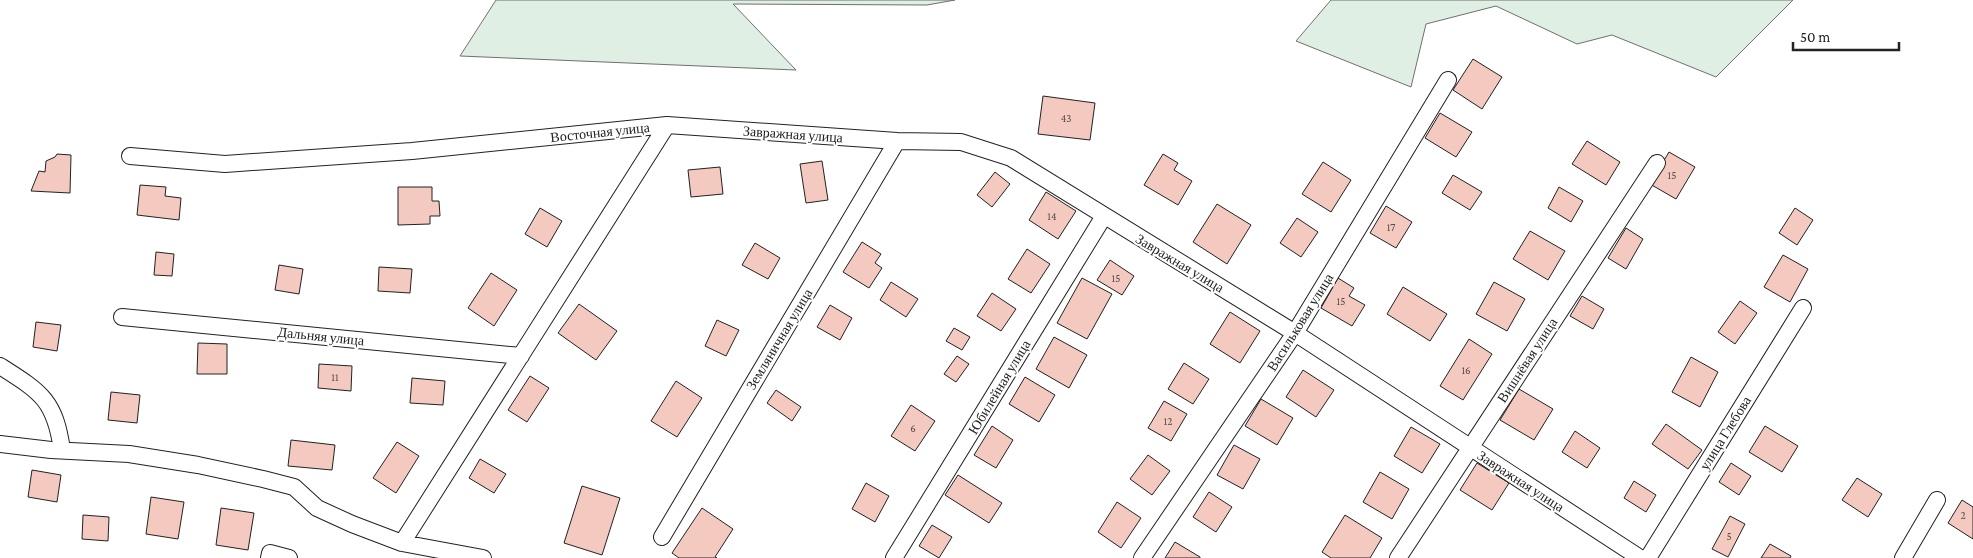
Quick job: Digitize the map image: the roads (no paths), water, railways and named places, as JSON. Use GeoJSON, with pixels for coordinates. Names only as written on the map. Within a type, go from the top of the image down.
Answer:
{"type":"FeatureCollection","features":[{"type":"Feature","properties":{"kind":"street","name":"Васильковая улица"},"geometry":{"type":"LineString","coordinates":[[1142,558],[1295,333],[1448,80]]}},
{"type":"Feature","properties":{"kind":"street","name":"Завражная улица"},"geometry":{"type":"LineString","coordinates":[[667,125],[896,141],[961,142],[1011,158],[1295,333],[1640,558]]}},
{"type":"Feature","properties":{"kind":"street","name":"Восточная улица"},"geometry":{"type":"LineString","coordinates":[[130,156],[225,164],[412,151],[667,125]]}},
{"type":"Feature","properties":{"kind":"street","name":"Восточная улица"},"geometry":{"type":"LineString","coordinates":[[402,543],[667,125]]}},
{"type":"Feature","properties":{"kind":"street","name":"Земляничная улица"},"geometry":{"type":"LineString","coordinates":[[662,538],[896,141]]}},
{"type":"Feature","properties":{"kind":"street","name":"Вишнёвая улица"},"geometry":{"type":"LineString","coordinates":[[1398,558],[1657,163]]}},
{"type":"Feature","properties":{"kind":"street","name":"Юбилейная улица"},"geometry":{"type":"LineString","coordinates":[[894,558],[1104,216]]}},
{"type":"Feature","properties":{"kind":"street","name":"улица Глебова"},"geometry":{"type":"LineString","coordinates":[[1648,558],[1803,308]]}},
{"type":"Feature","properties":{"kind":"street","name":"Дальняя улица"},"geometry":{"type":"LineString","coordinates":[[122,317],[521,356]]}},
{"type":"Feature","properties":{"kind":"street"},"geometry":{"type":"LineString","coordinates":[[0,366],[28,383],[45,398],[59,426],[62,450]]}},
{"type":"Feature","properties":{"kind":"street"},"geometry":{"type":"LineString","coordinates":[[0,444],[129,454],[189,464],[294,487],[317,508],[402,543],[483,558]]}},
{"type":"Feature","properties":{"kind":"street"},"geometry":{"type":"LineString","coordinates":[[1903,558],[1937,500]]}},
{"type":"Feature","properties":{"kind":"street"},"geometry":{"type":"LineString","coordinates":[[269,558],[270,553],[289,558]]}}]}
